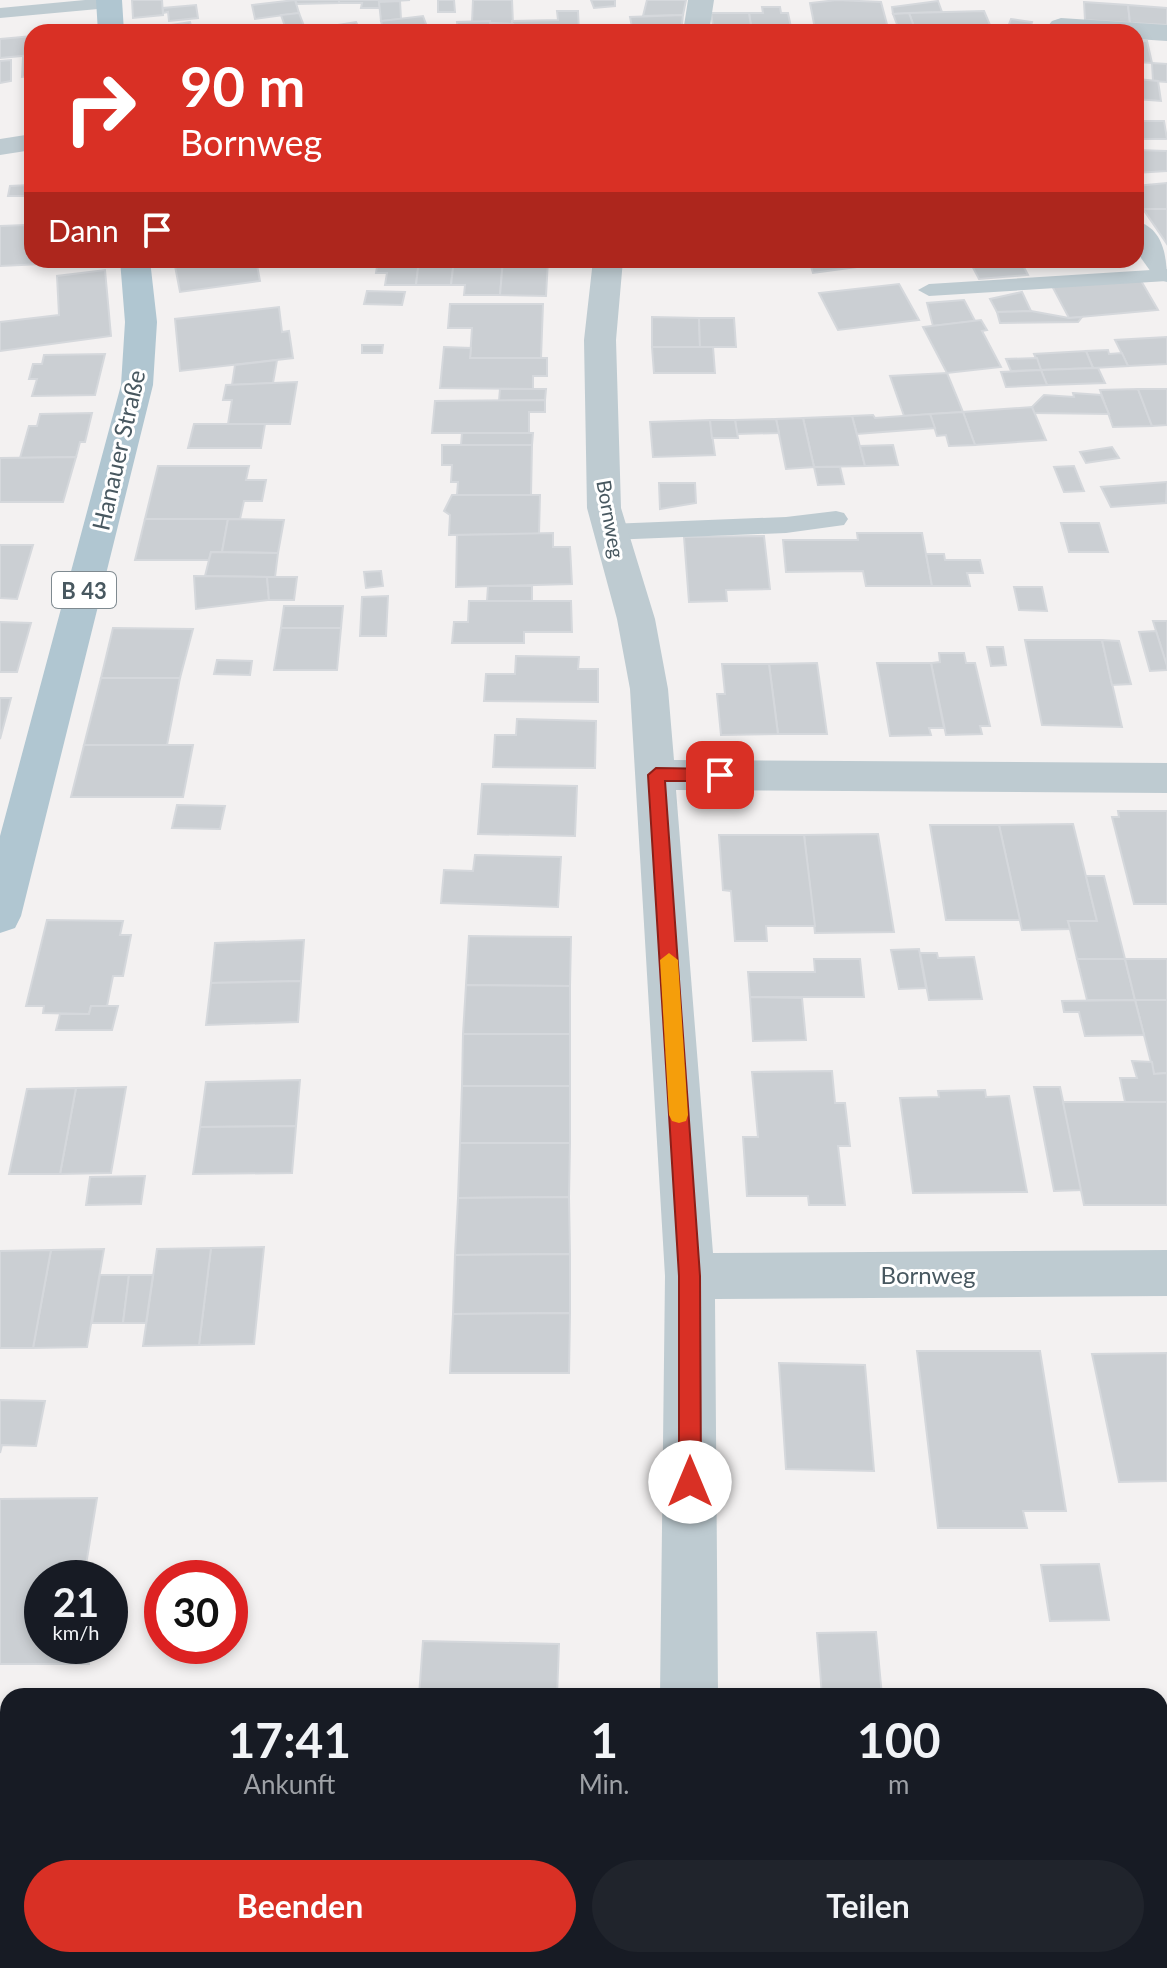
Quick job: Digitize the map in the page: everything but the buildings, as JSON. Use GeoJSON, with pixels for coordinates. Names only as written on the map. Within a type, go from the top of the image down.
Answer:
{"type":"FeatureCollection","features":[{"type":"Feature","properties":{"kind":"main road"},"geometry":{"type":"LineString","coordinates":[[109,1],[110,24]]}},
{"type":"Feature","properties":{"kind":"main road","name":"Hanauer Straße"},"geometry":{"type":"LineString","coordinates":[[3,896],[137,385],[141,322],[136,268]]}},
{"type":"Feature","properties":{"kind":"street"},"geometry":{"type":"LineString","coordinates":[[697,24],[701,0]]}},
{"type":"Feature","properties":{"kind":"street"},"geometry":{"type":"LineString","coordinates":[[1060,20],[1093,24]]}},
{"type":"Feature","properties":{"kind":"street"},"geometry":{"type":"LineString","coordinates":[[1144,30],[1167,33]]}},
{"type":"Feature","properties":{"kind":"street"},"geometry":{"type":"LineString","coordinates":[[1144,241],[1167,274]]}},
{"type":"Feature","properties":{"kind":"street","name":"Bornweg"},"geometry":{"type":"LineString","coordinates":[[607,268],[600,340],[602,476],[609,532],[642,646],[656,775],[690,1276],[689,1688]]}},
{"type":"Feature","properties":{"kind":"street"},"geometry":{"type":"LineString","coordinates":[[656,775],[1167,778]]}},
{"type":"Feature","properties":{"kind":"street","name":"Bornweg"},"geometry":{"type":"LineString","coordinates":[[690,1276],[1167,1273]]}},
{"type":"Feature","properties":{"kind":"lane"},"geometry":{"type":"LineString","coordinates":[[0,13],[109,1]]}},
{"type":"Feature","properties":{"kind":"lane"},"geometry":{"type":"LineString","coordinates":[[929,290],[1167,274]]}},
{"type":"Feature","properties":{"kind":"lane"},"geometry":{"type":"LineString","coordinates":[[609,532],[786,525],[836,519]]}},
{"type":"Feature","properties":{"kind":"slow traffic"},"geometry":{"type":"LineString","coordinates":[[669,960],[679,1115]]}},
{"type":"Feature","properties":{"kind":"route"},"geometry":{"type":"LineString","coordinates":[[690,1482],[690,1276],[656,775],[720,775]]}}]}
